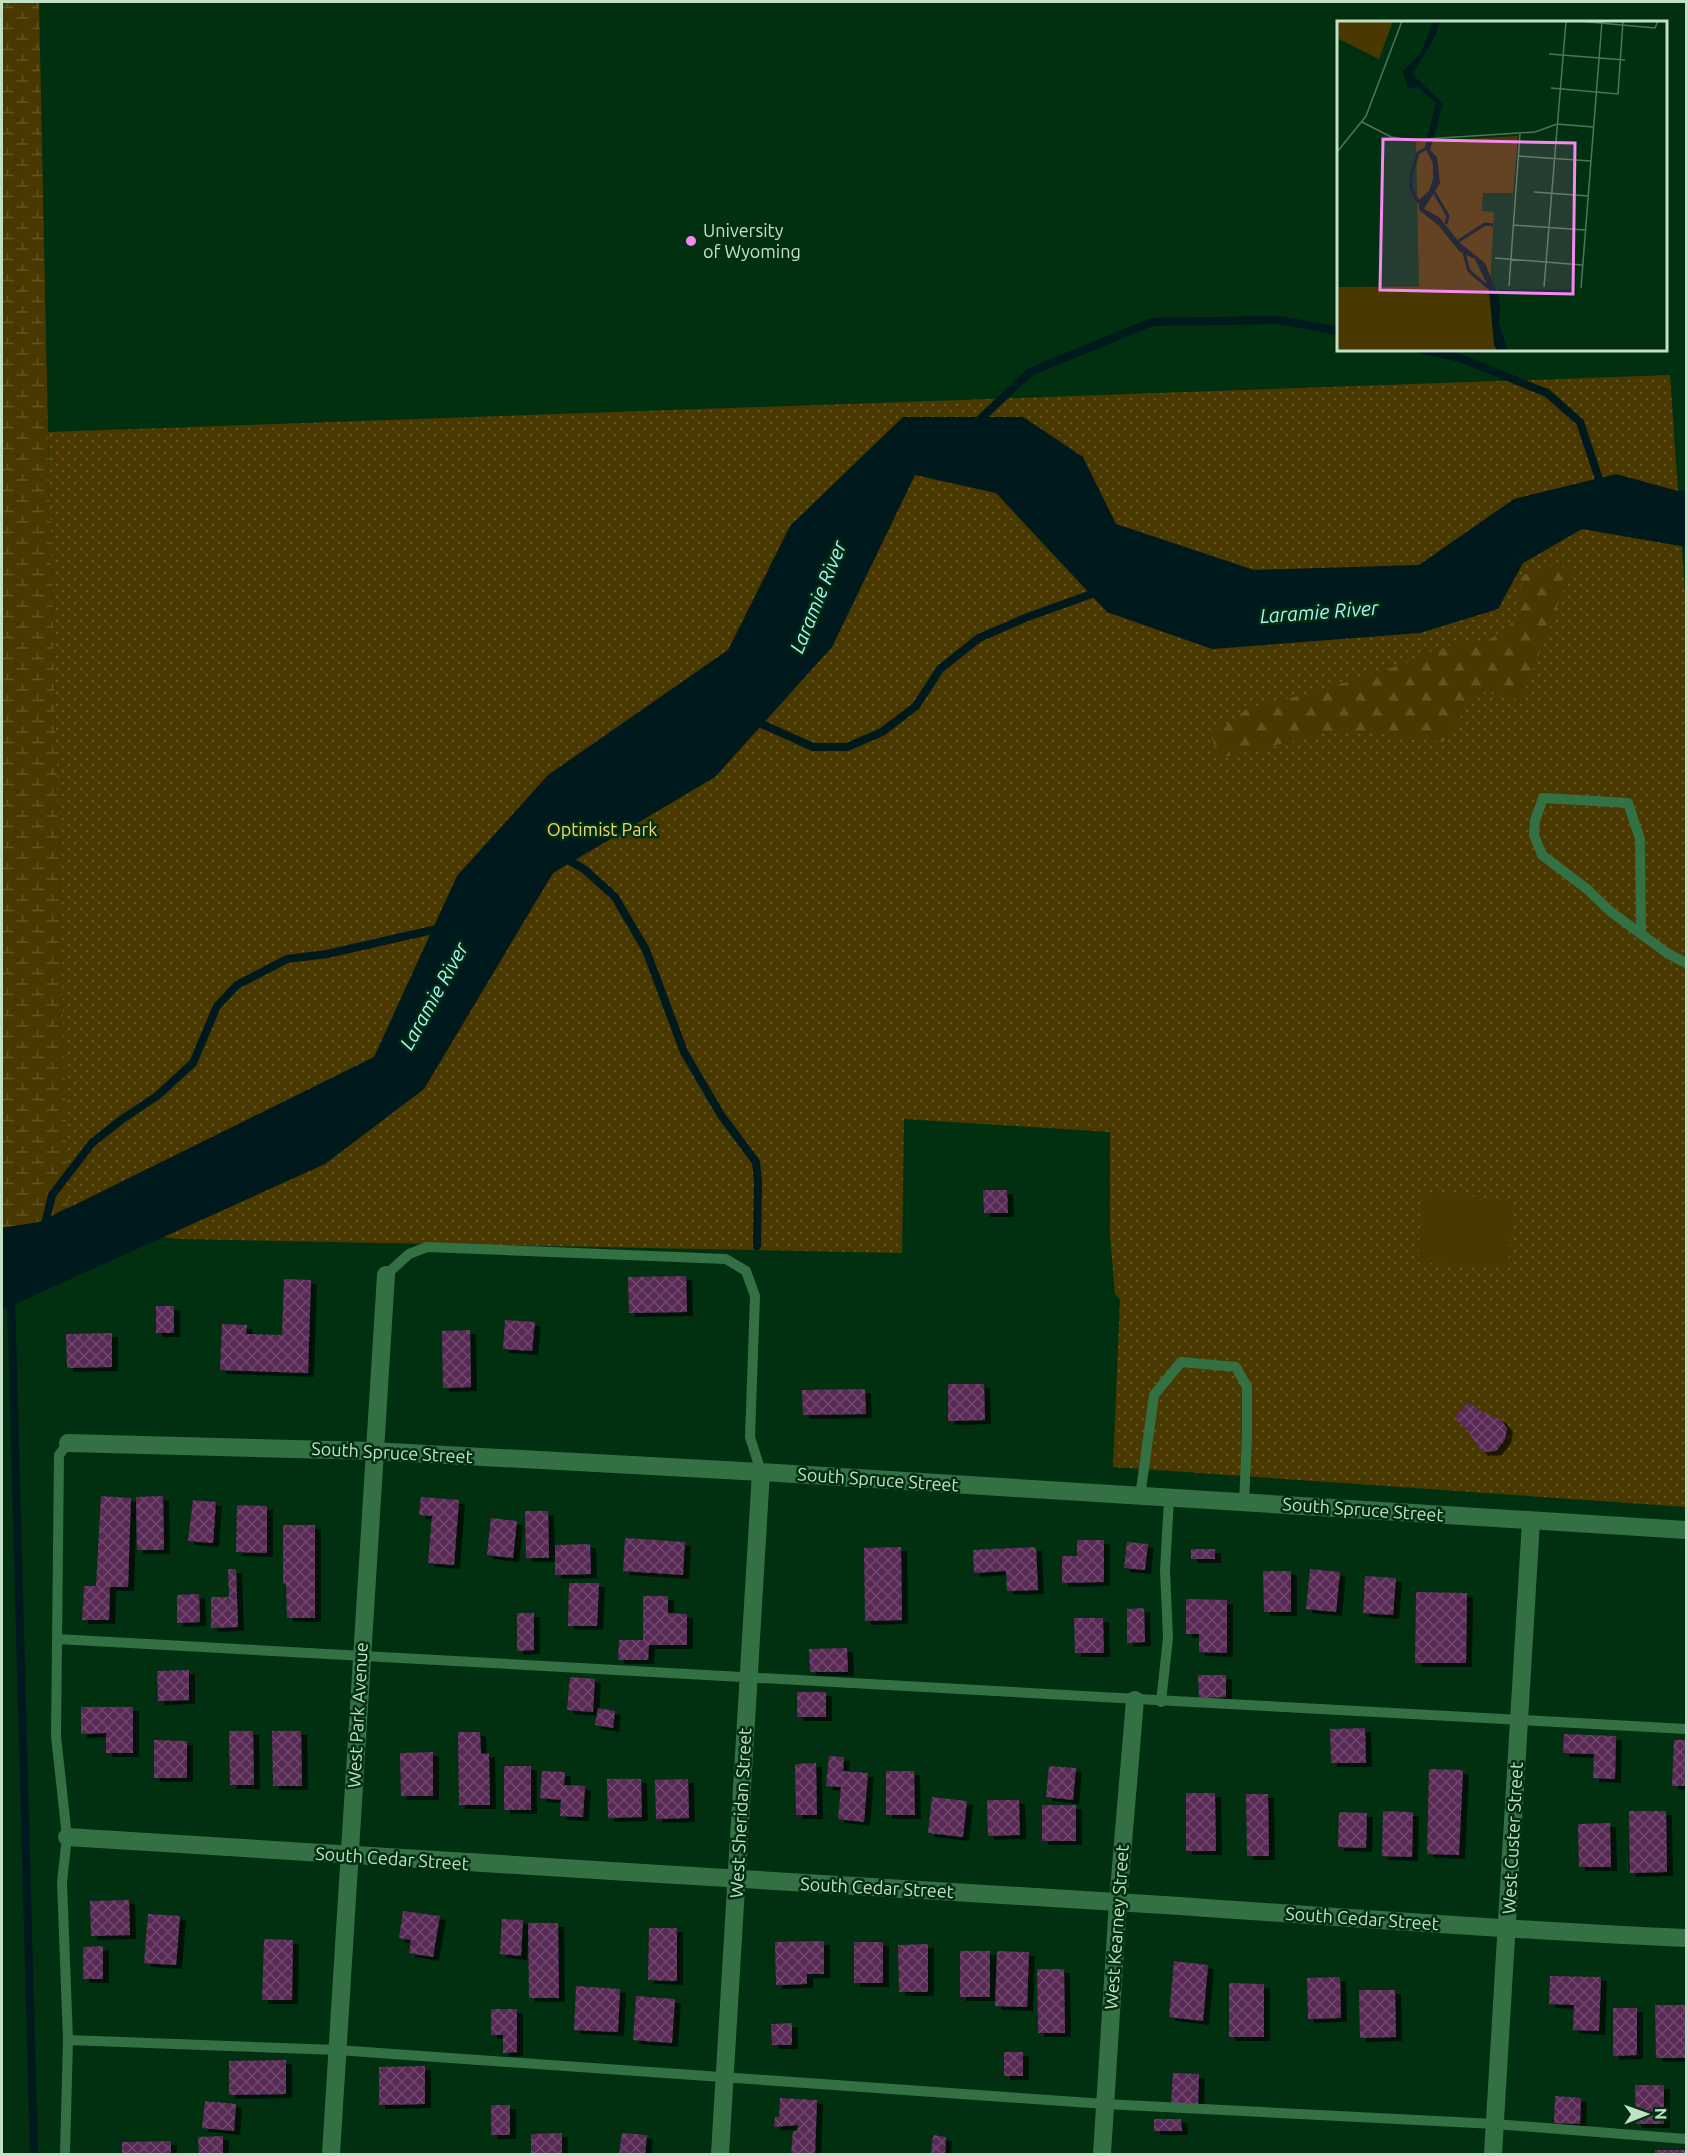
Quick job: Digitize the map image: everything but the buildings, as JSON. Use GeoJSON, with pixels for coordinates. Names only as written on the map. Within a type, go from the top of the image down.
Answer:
{"type":"FeatureCollection","features":[{"type":"Feature","properties":{"kind":"street","name":"West Park Avenue"},"geometry":{"type":"LineString","coordinates":[[331,2154],[373,1451],[386,1275]]}},
{"type":"Feature","properties":{"kind":"street","name":"South Spruce Street"},"geometry":{"type":"LineString","coordinates":[[68,1443],[373,1451],[761,1472],[1686,1530]]}},
{"type":"Feature","properties":{"kind":"street","name":"West Sheridan Street"},"geometry":{"type":"LineString","coordinates":[[720,2154],[761,1472]]}},
{"type":"Feature","properties":{"kind":"street","name":"West Custer Street"},"geometry":{"type":"LineString","coordinates":[[1493,2154],[1531,1521]]}},
{"type":"Feature","properties":{"kind":"street","name":"West Kearney Street"},"geometry":{"type":"LineString","coordinates":[[1102,2154],[1118,1902],[1135,1700]]}},
{"type":"Feature","properties":{"kind":"street","name":"South Cedar Street"},"geometry":{"type":"LineString","coordinates":[[67,1837],[1118,1902],[1508,1930],[1686,1938]]}},
{"type":"Feature","properties":{"kind":"lane"},"geometry":{"type":"LineString","coordinates":[[1641,932],[1640,839],[1628,803],[1543,798],[1535,821],[1534,835],[1542,855],[1587,888],[1611,912],[1667,953],[1686,963]]}},
{"type":"Feature","properties":{"kind":"lane"},"geometry":{"type":"LineString","coordinates":[[386,1275],[409,1254],[427,1247],[726,1259],[746,1271],[754,1296],[750,1437],[761,1472]]}},
{"type":"Feature","properties":{"kind":"lane"},"geometry":{"type":"LineString","coordinates":[[1140,1497],[1154,1395],[1181,1362],[1208,1363],[1236,1367],[1247,1387],[1244,1503]]}},
{"type":"Feature","properties":{"kind":"lane"},"geometry":{"type":"LineString","coordinates":[[65,2154],[68,2040],[62,1882],[67,1837],[56,1737],[59,1455],[68,1443]]}},
{"type":"Feature","properties":{"kind":"lane"},"geometry":{"type":"LineString","coordinates":[[1161,1702],[1168,1638],[1165,1570],[1169,1499]]}},
{"type":"Feature","properties":{"kind":"lane"},"geometry":{"type":"LineString","coordinates":[[57,1639],[749,1675],[1161,1702],[1686,1729]]}},
{"type":"Feature","properties":{"kind":"lane"},"geometry":{"type":"LineString","coordinates":[[68,2040],[337,2050],[1105,2104],[1495,2124],[1686,2139]]}},
{"type":"Feature","properties":{"kind":"green space"},"geometry":{"type":"Polygon","coordinates":[[[2,2],[39,2],[68,1207],[40,1222],[2,1228],[2,2]]]}},
{"type":"Feature","properties":{"kind":"green space","name":"Optimist Park"},"geometry":{"type":"Polygon","coordinates":[[[1670,375],[1686,607],[1686,1507],[1113,1467],[1120,1299],[1115,1294],[1110,1237],[1110,1132],[904,1119],[902,1253],[179,1239],[68,1225],[48,432],[1670,375]]]}},
{"type":"Feature","properties":{"kind":"green space"},"geometry":{"type":"Polygon","coordinates":[[[1547,566],[1572,568],[1521,700],[1478,691],[1443,742],[1344,729],[1220,758],[1211,736],[1248,708],[1308,694],[1407,663],[1443,646],[1488,641],[1519,618],[1521,576],[1547,566]]]}},
{"type":"Feature","properties":{"kind":"green space"},"geometry":{"type":"Polygon","coordinates":[[[1423,1193],[1512,1200],[1508,1268],[1418,1262],[1423,1193]]]}},
{"type":"Feature","properties":{"kind":"water","name":"Laramie River"},"geometry":{"type":"Polygon","coordinates":[[[903,417],[1023,417],[1083,457],[1116,524],[1254,570],[1419,565],[1514,499],[1616,474],[1678,491],[1686,491],[1686,547],[1582,529],[1523,563],[1498,609],[1420,633],[1212,649],[1107,612],[996,493],[915,475],[832,647],[715,777],[553,873],[424,1089],[325,1164],[2,1310],[2,1228],[40,1222],[374,1057],[457,876],[548,775],[728,650],[790,526],[903,417]]]}},
{"type":"Feature","properties":{"kind":"waterway"},"geometry":{"type":"LineString","coordinates":[[975,424],[1030,372],[1152,322],[1280,320],[1337,331]]}},
{"type":"Feature","properties":{"kind":"waterway"},"geometry":{"type":"LineString","coordinates":[[1428,351],[1460,358],[1547,393],[1580,422],[1602,488]]}},
{"type":"Feature","properties":{"kind":"waterway"},"geometry":{"type":"LineString","coordinates":[[755,721],[813,747],[847,747],[882,732],[916,706],[940,669],[979,638],[1025,618],[1100,591]]}},
{"type":"Feature","properties":{"kind":"waterway"},"geometry":{"type":"LineString","coordinates":[[563,857],[584,869],[615,897],[646,950],[684,1052],[721,1115],[756,1162],[757,1246]]}},
{"type":"Feature","properties":{"kind":"waterway"},"geometry":{"type":"LineString","coordinates":[[44,1229],[52,1195],[92,1143],[157,1096],[193,1063],[217,1006],[237,985],[287,959],[327,954],[441,928]]}},
{"type":"Feature","properties":{"kind":"waterway"},"geometry":{"type":"LineString","coordinates":[[11,1295],[34,2154]]}},
{"type":"Feature","properties":{"kind":"place","name":"University of Wyoming"},"geometry":{"type":"Point","coordinates":[691,241]}}]}
